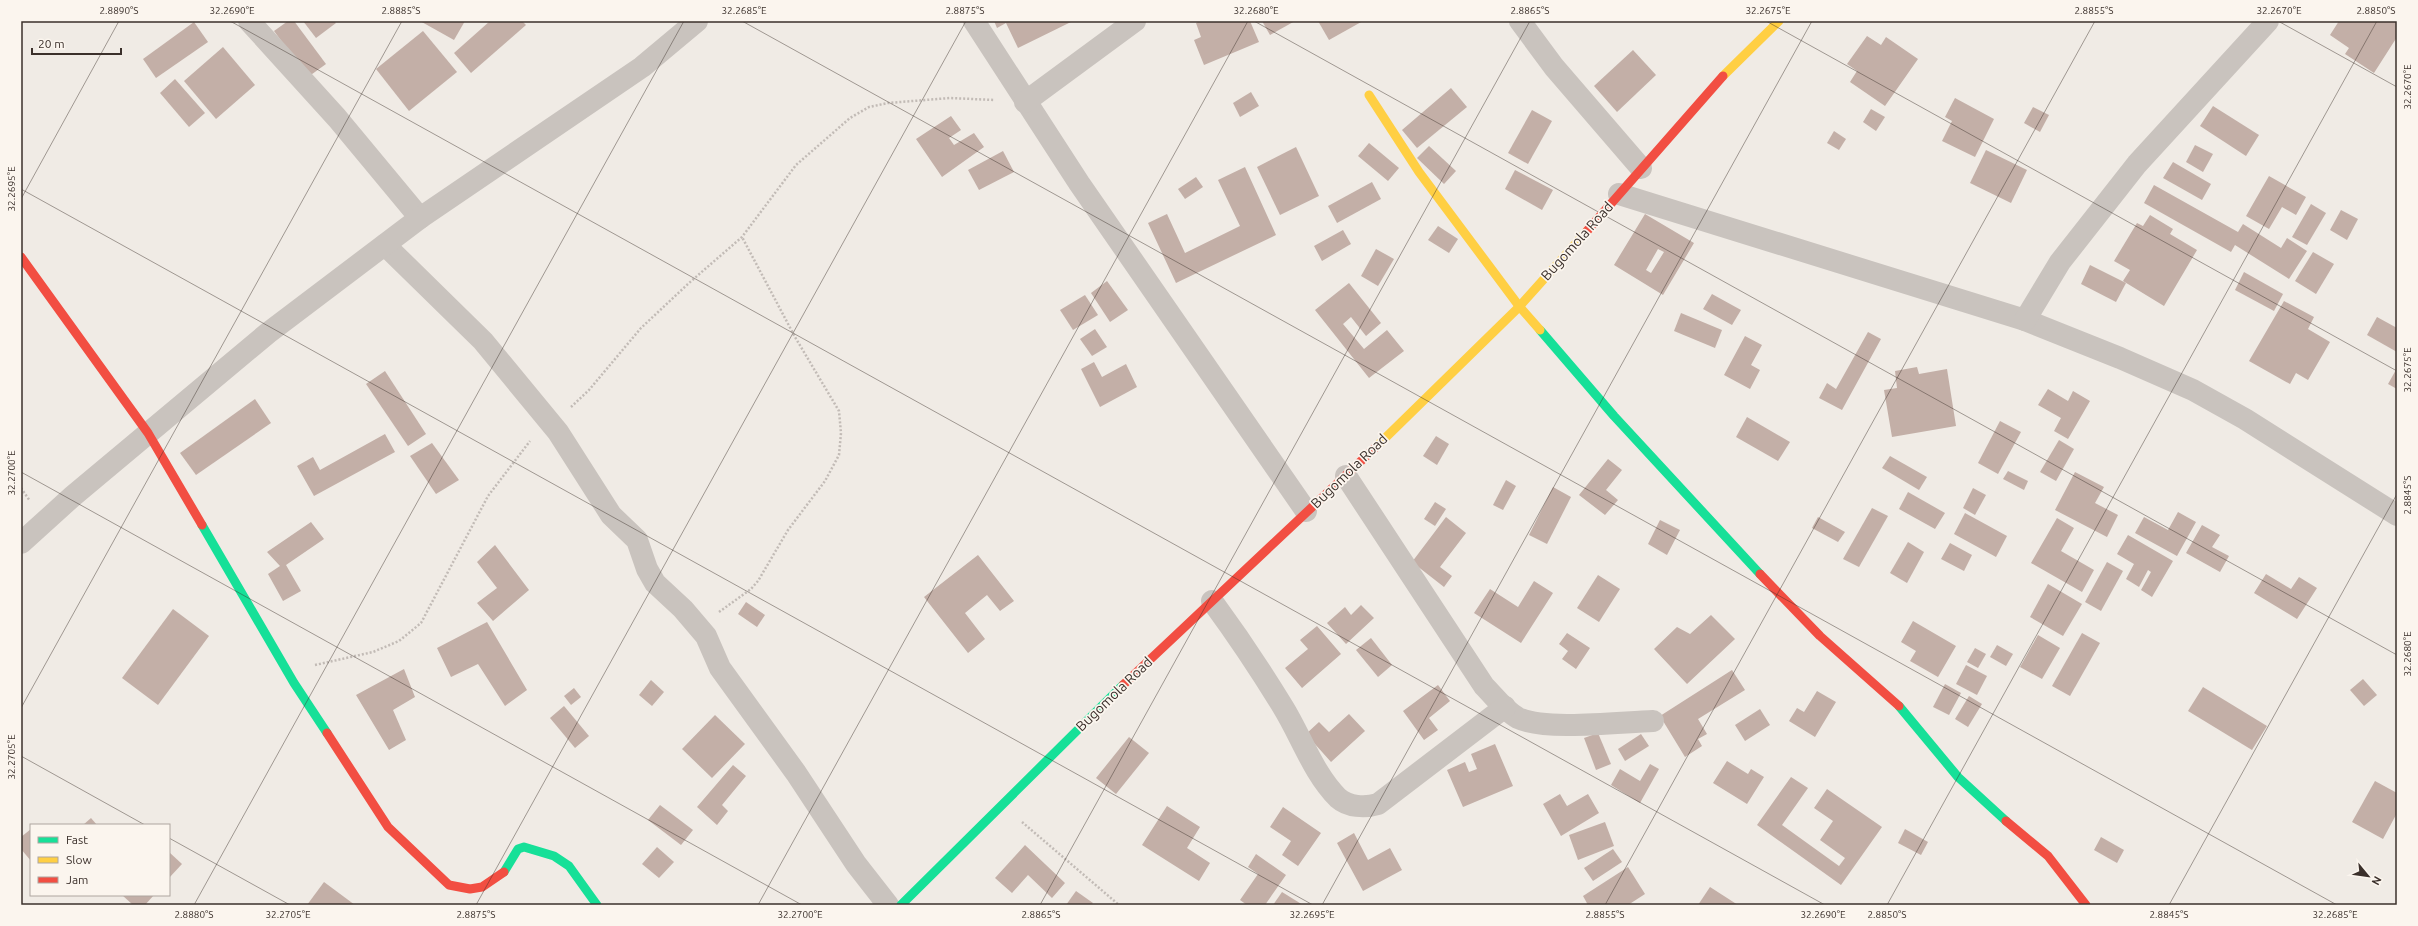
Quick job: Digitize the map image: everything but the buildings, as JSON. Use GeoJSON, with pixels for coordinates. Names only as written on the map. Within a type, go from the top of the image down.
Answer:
{"type":"FeatureCollection","features":[{"type":"Feature","properties":{"kind":"street"},"geometry":{"type":"LineString","coordinates":[[249,21],[337,118],[420,218]]}},
{"type":"Feature","properties":{"kind":"street"},"geometry":{"type":"LineString","coordinates":[[271,21],[272,46]]}},
{"type":"Feature","properties":{"kind":"street"},"geometry":{"type":"LineString","coordinates":[[21,543],[73,496],[268,333],[420,218],[642,67],[696,21]]}},
{"type":"Feature","properties":{"kind":"street"},"geometry":{"type":"LineString","coordinates":[[974,21],[1025,102],[1306,511]]}},
{"type":"Feature","properties":{"kind":"street"},"geometry":{"type":"LineString","coordinates":[[1025,102],[1135,21]]}},
{"type":"Feature","properties":{"kind":"street"},"geometry":{"type":"LineString","coordinates":[[1520,21],[1554,67],[1641,168]]}},
{"type":"Feature","properties":{"kind":"street","name":"Bugomola Road"},"geometry":{"type":"LineString","coordinates":[[901,905],[1092,715],[1306,511],[1346,476],[1519,306],[1619,194],[1670,132],[1779,21]]}},
{"type":"Feature","properties":{"kind":"street"},"geometry":{"type":"LineString","coordinates":[[2025,320],[2060,262],[2137,164],[2268,21]]}},
{"type":"Feature","properties":{"kind":"street"},"geometry":{"type":"LineString","coordinates":[[1370,95],[1419,172],[1485,258],[1519,306],[1614,416],[1726,539],[1820,636],[1897,704],[1968,786],[2048,856],[2086,905]]}},
{"type":"Feature","properties":{"kind":"street"},"geometry":{"type":"LineString","coordinates":[[1619,194],[2025,320],[2120,358],[2193,390],[2245,419],[2397,515]]}},
{"type":"Feature","properties":{"kind":"street"},"geometry":{"type":"LineString","coordinates":[[385,245],[483,342],[550,422],[611,515],[637,540],[647,569],[655,583],[683,609],[704,634],[720,668],[796,773],[856,864],[888,905]]}},
{"type":"Feature","properties":{"kind":"street"},"geometry":{"type":"LineString","coordinates":[[21,257],[148,433],[287,671],[388,827],[449,886],[470,889],[482,887],[505,871],[518,849],[524,847],[554,856],[569,866],[597,905]]}},
{"type":"Feature","properties":{"kind":"street"},"geometry":{"type":"LineString","coordinates":[[1346,476],[1484,686],[1518,718],[1554,724],[1652,721]]}},
{"type":"Feature","properties":{"kind":"street"},"geometry":{"type":"LineString","coordinates":[[1212,601],[1284,708],[1319,773],[1338,799],[1349,804],[1365,808],[1378,804],[1505,707]]}},
{"type":"Feature","properties":{"kind":"path"},"geometry":{"type":"LineString","coordinates":[[287,671],[373,652],[399,641],[421,623],[488,496],[511,464],[550,422],[589,390],[641,328],[689,283],[742,237],[796,166],[850,118],[869,106],[888,103],[950,98],[1025,102]]}},
{"type":"Feature","properties":{"kind":"path"},"geometry":{"type":"LineString","coordinates":[[704,634],[716,614],[751,590],[758,581],[788,530],[825,481],[839,455],[841,433],[839,411],[795,337],[742,237]]}},
{"type":"Feature","properties":{"kind":"path"},"geometry":{"type":"LineString","coordinates":[[1001,805],[1118,905]]}},
{"type":"Feature","properties":{"kind":"traffic: fast"},"geometry":{"type":"LineString","coordinates":[[1540,330],[1614,416],[1760,574]]}},
{"type":"Feature","properties":{"kind":"traffic: fast"},"geometry":{"type":"LineString","coordinates":[[202,525],[294,683],[327,733]]}},
{"type":"Feature","properties":{"kind":"traffic: fast"},"geometry":{"type":"LineString","coordinates":[[901,905],[1123,685]]}},
{"type":"Feature","properties":{"kind":"traffic: fast"},"geometry":{"type":"LineString","coordinates":[[1899,706],[1958,777],[2006,821]]}},
{"type":"Feature","properties":{"kind":"traffic: fast"},"geometry":{"type":"LineString","coordinates":[[504,872],[518,849],[524,847],[554,856],[569,866],[597,905]]}},
{"type":"Feature","properties":{"kind":"traffic: slow"},"geometry":{"type":"LineString","coordinates":[[1723,76],[1779,21]]}},
{"type":"Feature","properties":{"kind":"traffic: slow"},"geometry":{"type":"LineString","coordinates":[[1369,95],[1419,172],[1519,306],[1540,330]]}},
{"type":"Feature","properties":{"kind":"traffic: slow"},"geometry":{"type":"LineString","coordinates":[[1377,446],[1518,308],[1587,231]]}},
{"type":"Feature","properties":{"kind":"traffic: jam"},"geometry":{"type":"LineString","coordinates":[[1587,231],[1723,76]]}},
{"type":"Feature","properties":{"kind":"traffic: jam"},"geometry":{"type":"LineString","coordinates":[[21,257],[148,433],[202,525]]}},
{"type":"Feature","properties":{"kind":"traffic: jam"},"geometry":{"type":"LineString","coordinates":[[1123,685],[1377,446]]}},
{"type":"Feature","properties":{"kind":"traffic: jam"},"geometry":{"type":"LineString","coordinates":[[1760,574],[1820,636],[1899,706]]}},
{"type":"Feature","properties":{"kind":"traffic: jam"},"geometry":{"type":"LineString","coordinates":[[327,733],[388,827],[449,885],[470,889],[482,887],[504,872]]}},
{"type":"Feature","properties":{"kind":"traffic: jam"},"geometry":{"type":"LineString","coordinates":[[2006,821],[2048,856],[2086,905]]}}]}
